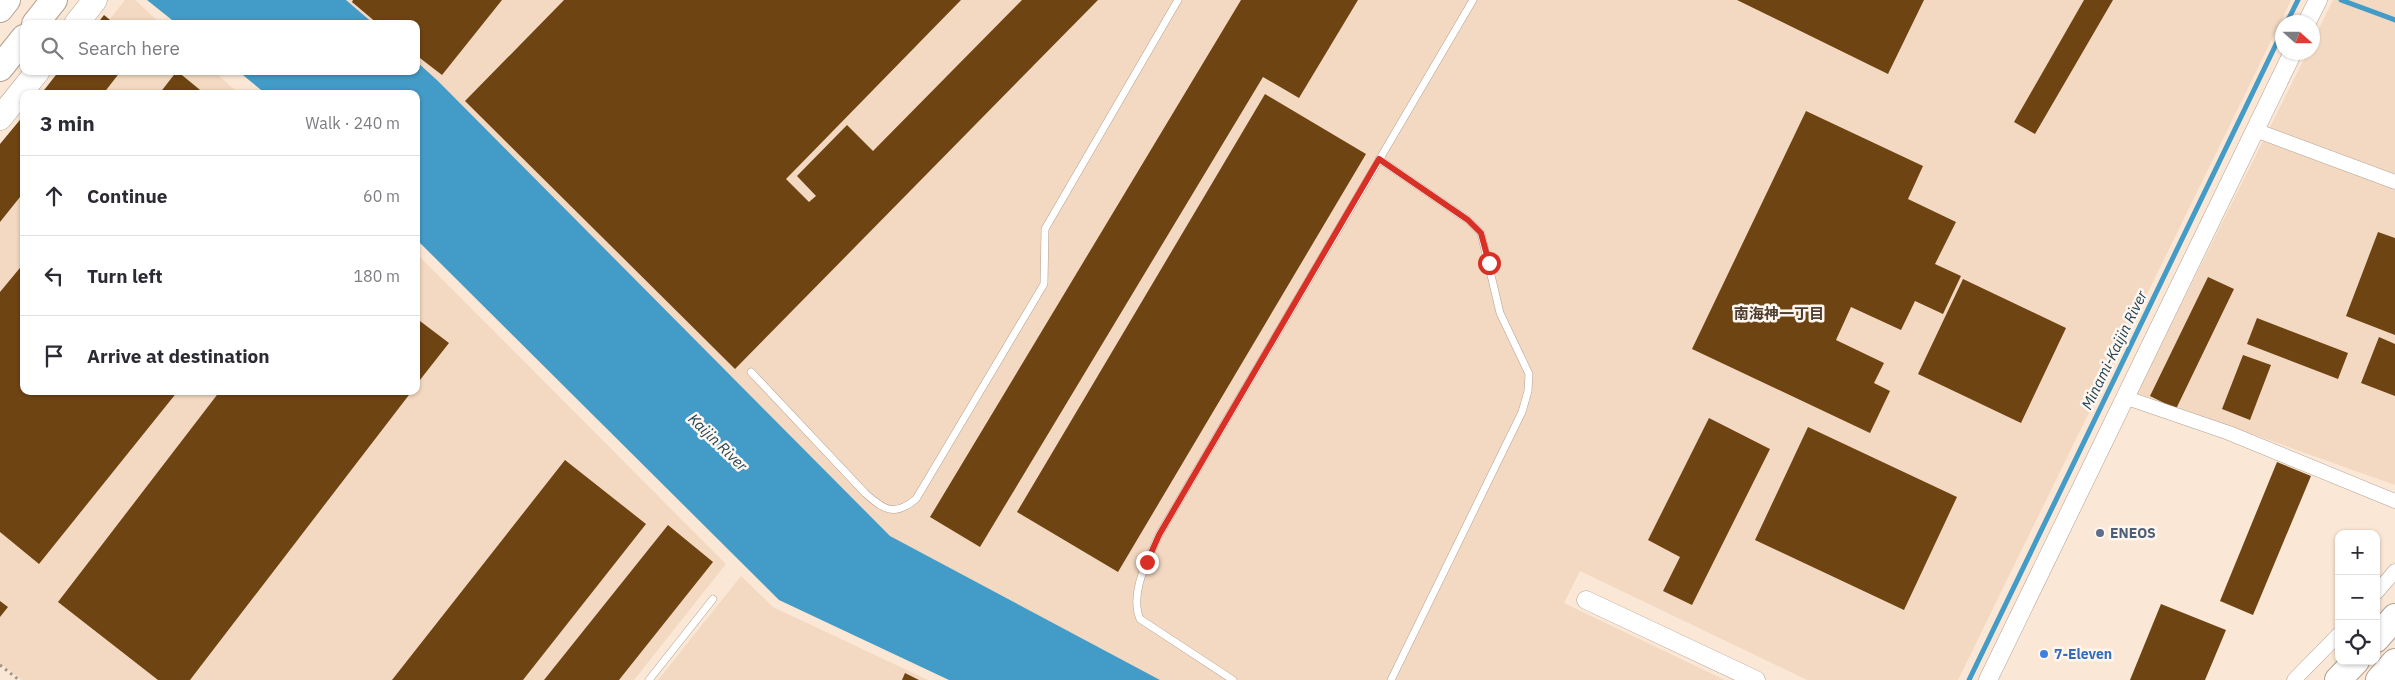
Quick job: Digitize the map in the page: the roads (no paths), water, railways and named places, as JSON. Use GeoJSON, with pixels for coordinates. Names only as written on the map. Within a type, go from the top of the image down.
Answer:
{"type":"FeatureCollection","features":[{"type":"Feature","properties":{"kind":"highway"},"geometry":{"type":"LineString","coordinates":[[0,9],[7,0]]}},
{"type":"Feature","properties":{"kind":"highway"},"geometry":{"type":"LineString","coordinates":[[38,20],[54,0]]}},
{"type":"Feature","properties":{"kind":"highway"},"geometry":{"type":"LineString","coordinates":[[79,20],[95,0]]}},
{"type":"Feature","properties":{"kind":"highway"},"geometry":{"type":"LineString","coordinates":[[0,68],[20,43]]}},
{"type":"Feature","properties":{"kind":"highway"},"geometry":{"type":"LineString","coordinates":[[23,90],[35,75]]}},
{"type":"Feature","properties":{"kind":"highway"},"geometry":{"type":"LineString","coordinates":[[0,118],[20,93]]}},
{"type":"Feature","properties":{"kind":"highway"},"geometry":{"type":"LineString","coordinates":[[2380,634],[2395,616]]}},
{"type":"Feature","properties":{"kind":"highway"},"geometry":{"type":"LineString","coordinates":[[2379,680],[2395,662]]}},
{"type":"Feature","properties":{"kind":"highway"},"geometry":{"type":"LineString","coordinates":[[2338,680],[2352,665]]}},
{"type":"Feature","properties":{"kind":"street"},"geometry":{"type":"LineString","coordinates":[[2310,15],[2318,0]]}},
{"type":"Feature","properties":{"kind":"street"},"geometry":{"type":"LineString","coordinates":[[1988,680],[2289,60]]}},
{"type":"Feature","properties":{"kind":"street"},"geometry":{"type":"LineString","coordinates":[[2255,130],[2393,179]]}},
{"type":"Feature","properties":{"kind":"street"},"geometry":{"type":"LineString","coordinates":[[2124,397],[2229,433],[2395,500]]}},
{"type":"Feature","properties":{"kind":"street"},"geometry":{"type":"LineString","coordinates":[[2380,588],[2395,571]]}},
{"type":"Feature","properties":{"kind":"street"},"geometry":{"type":"LineString","coordinates":[[1586,600],[1756,680]]}},
{"type":"Feature","properties":{"kind":"street"},"geometry":{"type":"LineString","coordinates":[[2294,680],[2335,638]]}},
{"type":"Feature","properties":{"kind":"lane"},"geometry":{"type":"LineString","coordinates":[[751,372],[865,494],[880,507],[891,510],[903,510],[916,499],[1044,284],[1045,229],[1178,0]]}},
{"type":"Feature","properties":{"kind":"lane"},"geometry":{"type":"LineString","coordinates":[[1233,680],[1140,619],[1136,598],[1147,562],[1159,535],[1473,0]]}},
{"type":"Feature","properties":{"kind":"lane"},"geometry":{"type":"LineString","coordinates":[[1379,159],[1468,220],[1481,233],[1500,313],[1529,374],[1528,391],[1522,412],[1391,680]]}},
{"type":"Feature","properties":{"kind":"lane"},"geometry":{"type":"LineString","coordinates":[[649,680],[713,599]]}},
{"type":"Feature","properties":{"kind":"water"},"geometry":{"type":"Polygon","coordinates":[[[147,0],[346,0],[369,20],[172,20],[147,0]]]}},
{"type":"Feature","properties":{"kind":"water","name":"Kaijin River"},"geometry":{"type":"Polygon","coordinates":[[[420,65],[890,536],[1160,680],[949,680],[779,600],[420,243],[420,90],[261,90],[243,75],[420,75],[420,65]]]}},
{"type":"Feature","properties":{"kind":"waterway","name":"Minami-Kaijin River"},"geometry":{"type":"LineString","coordinates":[[2290,15],[2298,0]]}},
{"type":"Feature","properties":{"kind":"waterway"},"geometry":{"type":"LineString","coordinates":[[2341,0],[2395,20]]}},
{"type":"Feature","properties":{"kind":"waterway","name":"Minami-Kaijin River"},"geometry":{"type":"LineString","coordinates":[[1969,680],[2275,46]]}},
{"type":"Feature","properties":{"kind":"place","name":"ENEOS"},"geometry":{"type":"Point","coordinates":[2100,533]}},
{"type":"Feature","properties":{"kind":"place","name":"7-Eleven"},"geometry":{"type":"Point","coordinates":[2044,654]}},
{"type":"Feature","properties":{"kind":"district","name":"南海神一丁目"},"geometry":{"type":"Point","coordinates":[1779,313]}}]}
